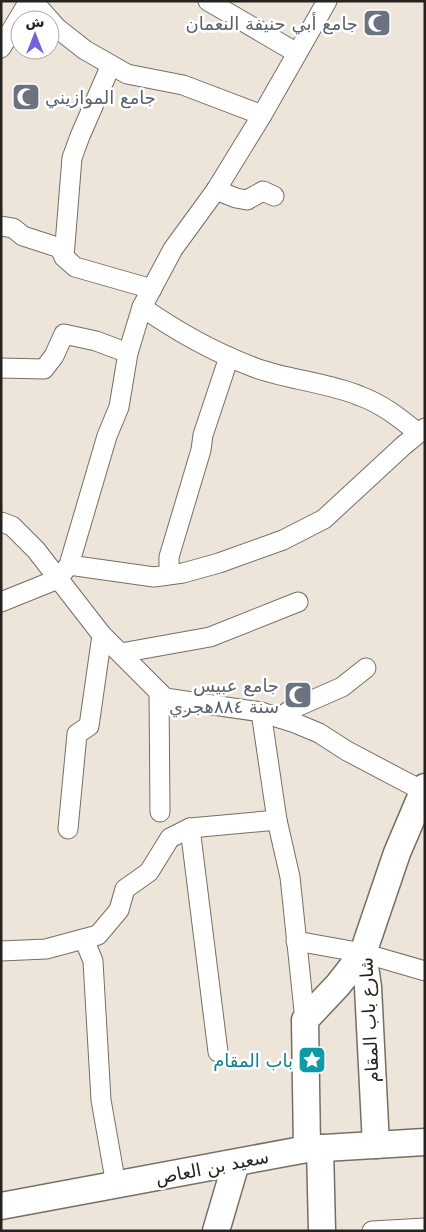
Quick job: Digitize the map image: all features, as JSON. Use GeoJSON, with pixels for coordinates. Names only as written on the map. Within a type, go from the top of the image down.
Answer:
{"type":"FeatureCollection","features":[{"type":"Feature","properties":{"kind":"street"},"geometry":{"type":"LineString","coordinates":[[1,48],[31,1],[57,28],[78,45],[127,74],[183,85],[262,115]]}},
{"type":"Feature","properties":{"kind":"street"},"geometry":{"type":"LineString","coordinates":[[208,1],[297,53]]}},
{"type":"Feature","properties":{"kind":"street"},"geometry":{"type":"LineString","coordinates":[[63,572],[107,436],[119,407],[128,353],[142,307],[173,249],[216,190],[262,115],[327,1]]}},
{"type":"Feature","properties":{"kind":"street"},"geometry":{"type":"LineString","coordinates":[[64,257],[68,228],[72,158],[111,65]]}},
{"type":"Feature","properties":{"kind":"street"},"geometry":{"type":"LineString","coordinates":[[216,190],[247,200],[263,191],[274,196]]}},
{"type":"Feature","properties":{"kind":"street"},"geometry":{"type":"LineString","coordinates":[[1,226],[13,228],[23,236],[60,248],[64,257],[75,268],[152,289]]}},
{"type":"Feature","properties":{"kind":"street"},"geometry":{"type":"LineString","coordinates":[[1,602],[63,572],[146,576],[183,573],[219,563],[283,540],[324,518],[422,430],[388,409],[359,395],[254,368],[165,323],[142,307]]}},
{"type":"Feature","properties":{"kind":"street"},"geometry":{"type":"LineString","coordinates":[[1,368],[44,369],[54,356],[64,334],[96,341],[128,353]]}},
{"type":"Feature","properties":{"kind":"street"},"geometry":{"type":"LineString","coordinates":[[170,574],[169,556],[201,450],[203,435],[229,357]]}},
{"type":"Feature","properties":{"kind":"street"},"geometry":{"type":"LineString","coordinates":[[1,522],[12,526],[63,572],[102,635],[165,698],[270,715],[295,723],[319,733],[346,751],[424,789]]}},
{"type":"Feature","properties":{"kind":"street"},"geometry":{"type":"LineString","coordinates":[[121,653],[210,638],[298,602]]}},
{"type":"Feature","properties":{"kind":"street"},"geometry":{"type":"LineString","coordinates":[[68,829],[77,734],[89,726],[102,635]]}},
{"type":"Feature","properties":{"kind":"street"},"geometry":{"type":"LineString","coordinates":[[270,715],[292,709],[342,687],[366,668]]}},
{"type":"Feature","properties":{"kind":"street"},"geometry":{"type":"LineString","coordinates":[[159,692],[160,812]]}},
{"type":"Feature","properties":{"kind":"street"},"geometry":{"type":"LineString","coordinates":[[270,715],[277,820],[290,878],[305,1020],[322,1231]]}},
{"type":"Feature","properties":{"kind":"street","name":"شارع باب المقام"},"geometry":{"type":"LineString","coordinates":[[376,1145],[368,988],[363,953],[397,853],[424,789]]}},
{"type":"Feature","properties":{"kind":"street"},"geometry":{"type":"LineString","coordinates":[[1,952],[46,949],[98,935],[119,910],[125,889],[148,872],[170,838],[190,828],[277,820]]}},
{"type":"Feature","properties":{"kind":"street"},"geometry":{"type":"LineString","coordinates":[[190,828],[218,1052]]}},
{"type":"Feature","properties":{"kind":"street"},"geometry":{"type":"LineString","coordinates":[[84,939],[93,961],[101,1100],[116,1185]]}},
{"type":"Feature","properties":{"kind":"street"},"geometry":{"type":"LineString","coordinates":[[296,940],[363,953],[425,971]]}},
{"type":"Feature","properties":{"kind":"street"},"geometry":{"type":"LineString","coordinates":[[305,1020],[338,985],[363,953]]}},
{"type":"Feature","properties":{"kind":"street","name":"سعيد بن العاص"},"geometry":{"type":"LineString","coordinates":[[1,1206],[314,1149],[425,1142]]}},
{"type":"Feature","properties":{"kind":"street"},"geometry":{"type":"LineString","coordinates":[[216,1231],[236,1163]]}},
{"type":"Feature","properties":{"kind":"street"},"geometry":{"type":"LineString","coordinates":[[372,1231],[425,1228]]}},
{"type":"Feature","properties":{"kind":"place","name":"جامع أبي حنيفة النعمان"},"geometry":{"type":"Point","coordinates":[377,23]}},
{"type":"Feature","properties":{"kind":"place","name":"جامع الموازيني"},"geometry":{"type":"Point","coordinates":[26,97]}},
{"type":"Feature","properties":{"kind":"place","name":"جامع عبيس سنة ٨٨٤هجري"},"geometry":{"type":"Point","coordinates":[298,695]}},
{"type":"Feature","properties":{"kind":"place","name":"باب المقام"},"geometry":{"type":"Point","coordinates":[312,1060]}}]}
